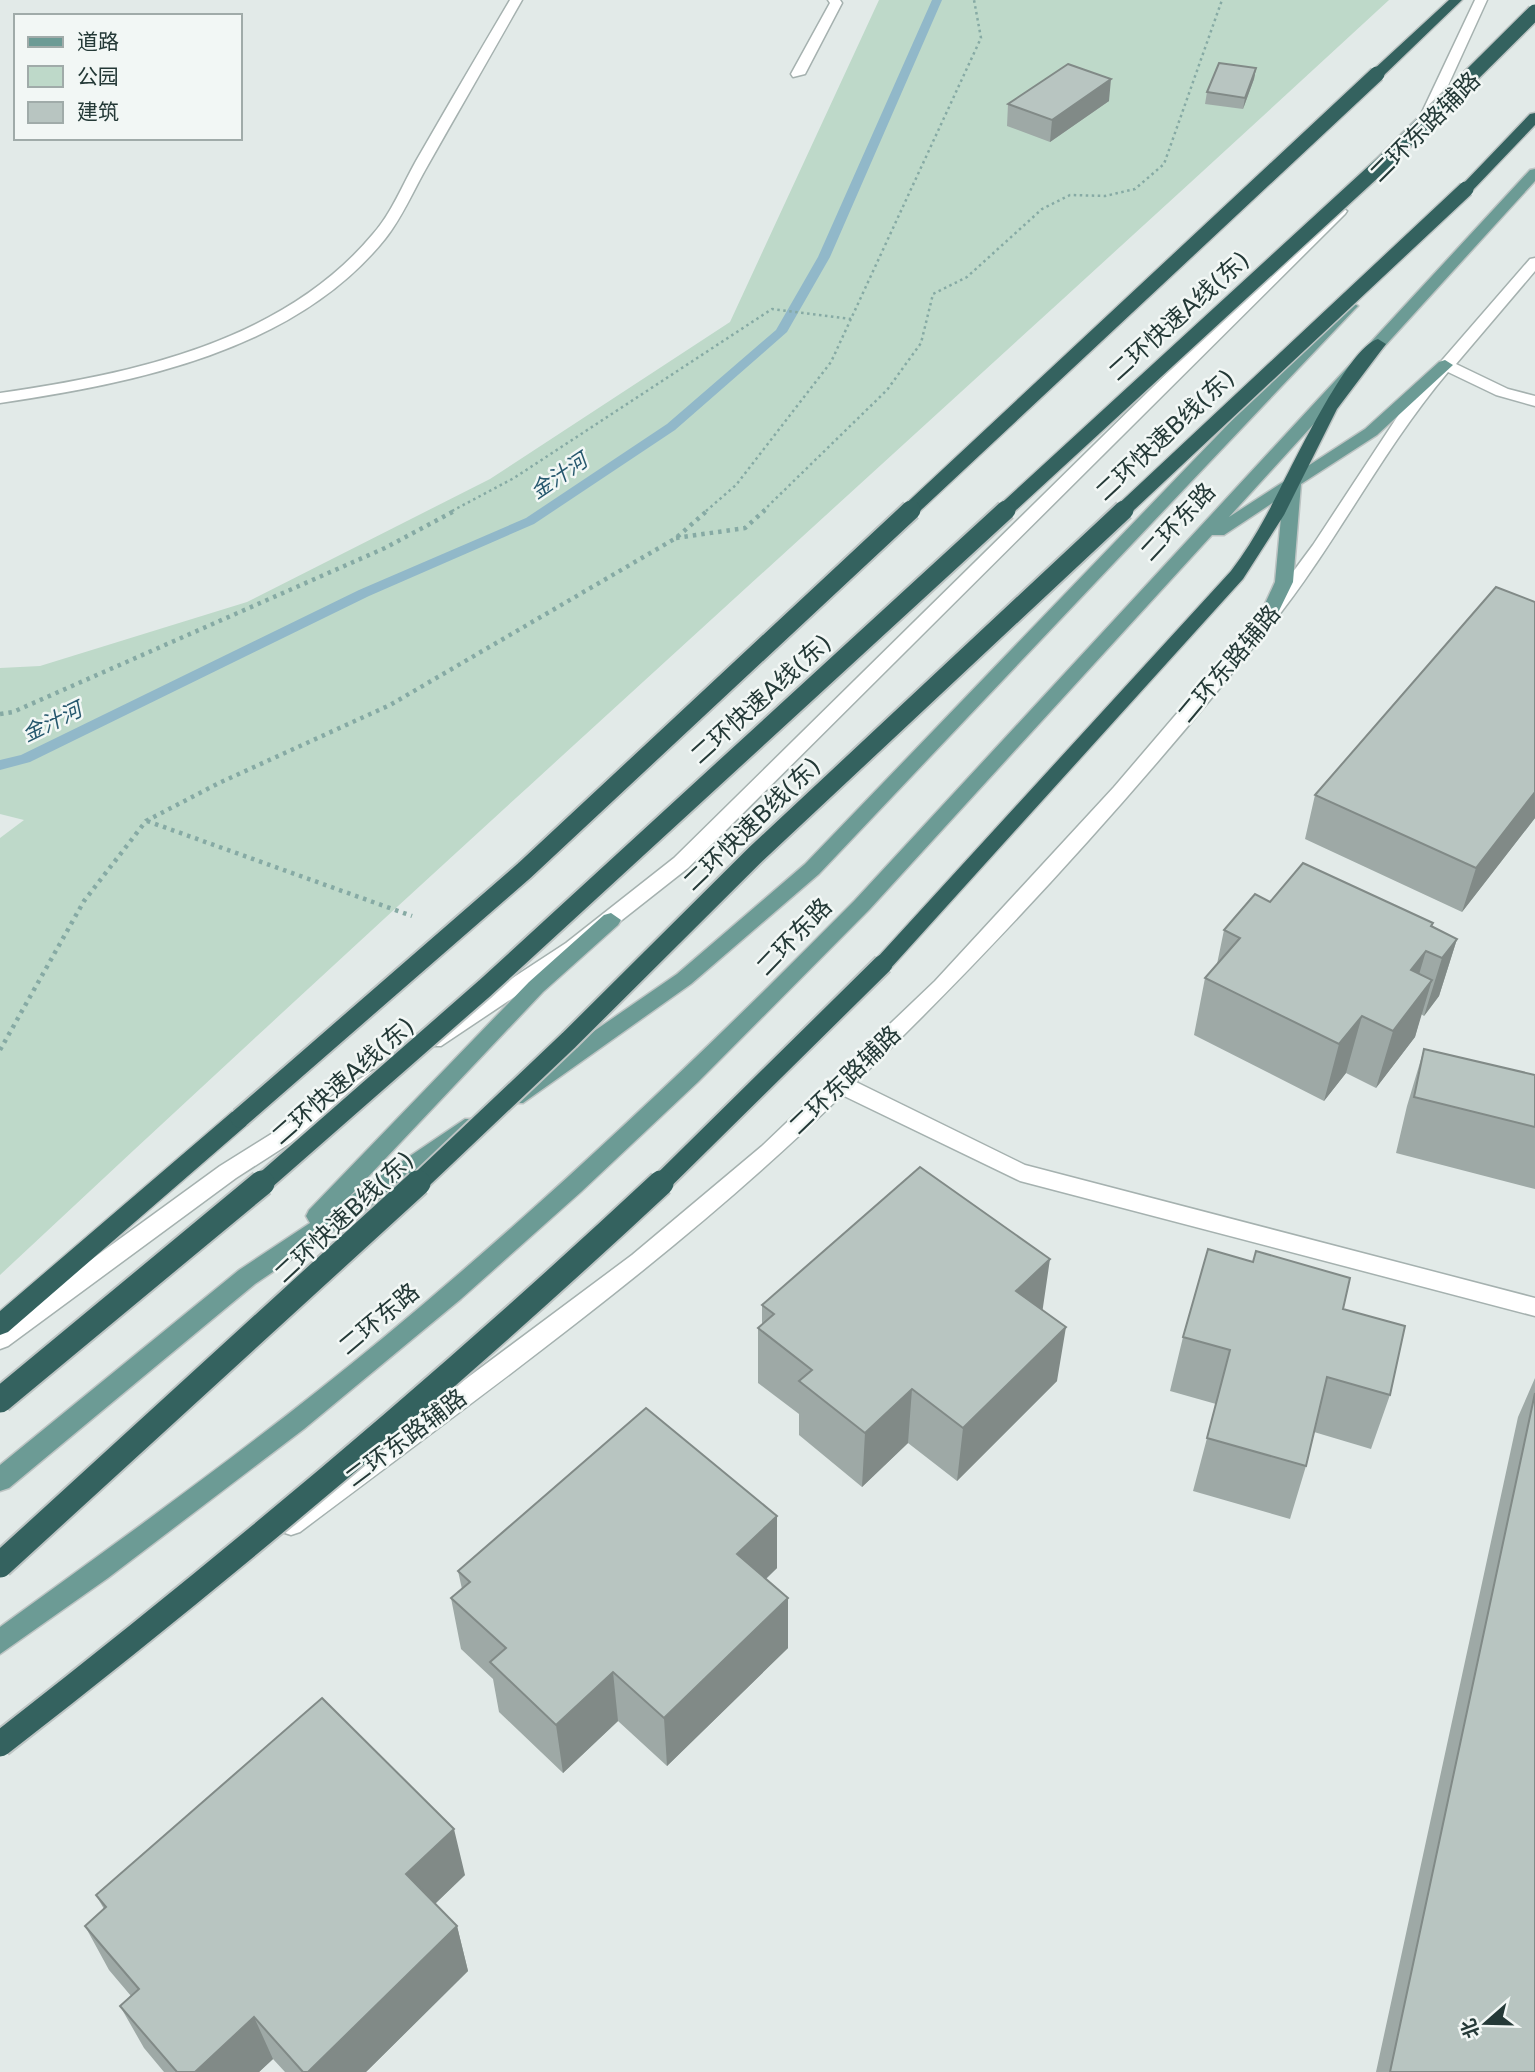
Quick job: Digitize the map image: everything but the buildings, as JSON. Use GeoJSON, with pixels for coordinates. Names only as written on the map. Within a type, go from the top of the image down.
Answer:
{"type":"FeatureCollection","features":[{"type":"Feature","properties":{"kind":"highway"},"geometry":{"type":"LineString","coordinates":[[0,1325],[525,870],[1456,0]]}},
{"type":"Feature","properties":{"kind":"highway","name":"二环快速A线(东)"},"geometry":{"type":"LineString","coordinates":[[0,1400],[262,1184],[485,988],[1382,163],[1535,12]]}},
{"type":"Feature","properties":{"kind":"highway","name":"二环快速B线(东)"},"geometry":{"type":"LineString","coordinates":[[0,1565],[239,1351],[455,1149],[755,855],[1466,189],[1535,114]]}},
{"type":"Feature","properties":{"kind":"highway"},"geometry":{"type":"LineString","coordinates":[[0,1742],[294,1508],[525,1309],[722,1126],[883,964],[1220,596],[1265,537],[1329,410],[1349,379],[1378,344]]}},
{"type":"Feature","properties":{"kind":"main road","name":"二环东路"},"geometry":{"type":"LineString","coordinates":[[0,1480],[247,1277],[619,1026],[684,979],[772,907],[851,830],[1535,114]]}},
{"type":"Feature","properties":{"kind":"main road","name":"二环东路"},"geometry":{"type":"LineString","coordinates":[[0,1642],[245,1460],[389,1347],[637,1129],[752,1018],[862,905],[1535,173]]}},
{"type":"Feature","properties":{"kind":"main road"},"geometry":{"type":"LineString","coordinates":[[1168,572],[1223,527],[1371,432],[1409,401],[1445,365]]}},
{"type":"Feature","properties":{"kind":"main road"},"geometry":{"type":"LineString","coordinates":[[1267,619],[1284,582],[1293,483]]}},
{"type":"Feature","properties":{"kind":"main road"},"geometry":{"type":"LineString","coordinates":[[247,1277],[329,1204],[536,987],[611,920]]}},
{"type":"Feature","properties":{"kind":"street"},"geometry":{"type":"LineString","coordinates":[[0,398],[63,389],[175,363],[270,323],[328,286],[380,236],[516,0]]}},
{"type":"Feature","properties":{"kind":"street"},"geometry":{"type":"LineString","coordinates":[[798,74],[836,4],[834,0]]}},
{"type":"Feature","properties":{"kind":"street"},"geometry":{"type":"LineString","coordinates":[[1416,136],[1481,0]]}},
{"type":"Feature","properties":{"kind":"street","name":"二环东路辅路"},"geometry":{"type":"LineString","coordinates":[[0,1339],[228,1172],[488,1005],[611,920],[712,834],[1535,18]]}},
{"type":"Feature","properties":{"kind":"street","name":"二环东路辅路"},"geometry":{"type":"LineString","coordinates":[[0,1742],[640,1262],[770,1152],[842,1084],[942,986],[1082,836],[1267,619],[1320,548],[1393,432],[1445,365],[1535,262]]}},
{"type":"Feature","properties":{"kind":"street"},"geometry":{"type":"LineString","coordinates":[[1445,365],[1502,392],[1535,401]]}},
{"type":"Feature","properties":{"kind":"street"},"geometry":{"type":"LineString","coordinates":[[842,1084],[860,1096],[1020,1172],[1535,1307]]}},
{"type":"Feature","properties":{"kind":"path"},"geometry":{"type":"LineString","coordinates":[[0,1050],[85,901],[146,821],[219,783],[390,705],[677,538],[736,485],[831,362],[981,38],[974,0]]}},
{"type":"Feature","properties":{"kind":"path"},"geometry":{"type":"LineString","coordinates":[[677,538],[745,528],[887,390],[921,343],[933,294],[967,277],[1042,209],[1070,195],[1105,196],[1135,189],[1164,164],[1222,0]]}},
{"type":"Feature","properties":{"kind":"path"},"geometry":{"type":"LineString","coordinates":[[0,714],[13,712],[385,548],[513,478],[772,309],[851,319]]}},
{"type":"Feature","properties":{"kind":"path"},"geometry":{"type":"LineString","coordinates":[[146,821],[419,918]]}},
{"type":"Feature","properties":{"kind":"green space"},"geometry":{"type":"Polygon","coordinates":[[[879,0],[1389,0],[346,954],[0,1275],[0,838],[24,820],[0,814],[0,668],[40,666],[247,602],[490,479],[730,322],[879,0]]]}},
{"type":"Feature","properties":{"kind":"waterway","name":"金汁河"},"geometry":{"type":"LineString","coordinates":[[0,765],[25,759],[364,593],[530,521],[671,427],[781,332],[824,257],[937,0]]}}]}
